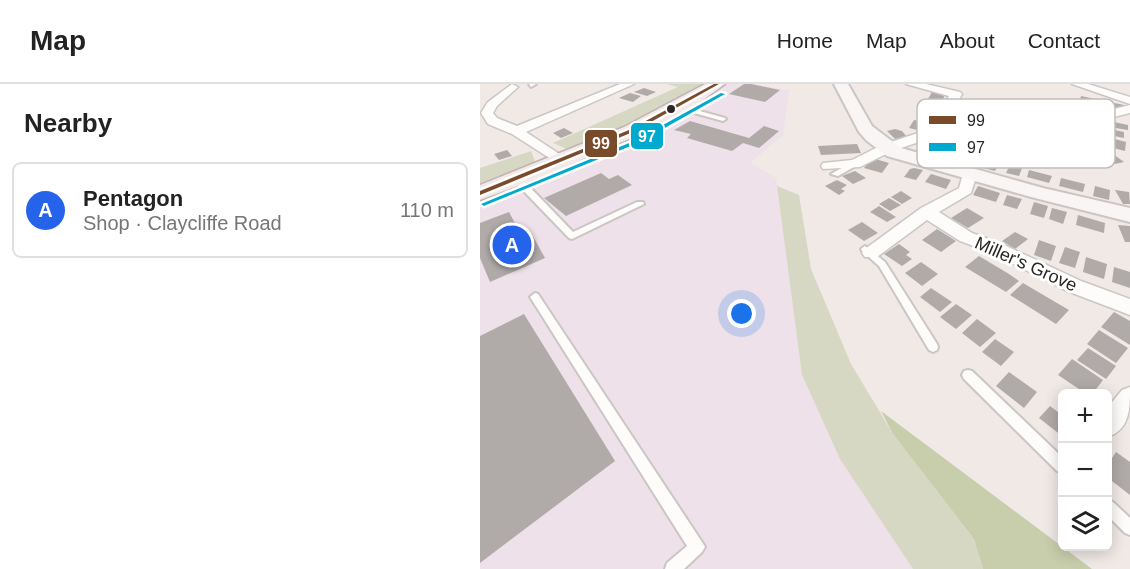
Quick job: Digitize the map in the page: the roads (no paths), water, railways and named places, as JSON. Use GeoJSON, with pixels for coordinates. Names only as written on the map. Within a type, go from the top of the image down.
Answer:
{"type":"FeatureCollection","features":[{"type":"Feature","properties":{"kind":"highway"},"geometry":{"type":"LineString","coordinates":[[480,193],[562,162],[678,107],[717,84]]}},
{"type":"Feature","properties":{"kind":"main road"},"geometry":{"type":"LineString","coordinates":[[841,84],[865,128],[887,148],[917,157]]}},
{"type":"Feature","properties":{"kind":"main road"},"geometry":{"type":"LineString","coordinates":[[951,168],[1114,213],[1130,215]]}},
{"type":"Feature","properties":{"kind":"street"},"geometry":{"type":"LineString","coordinates":[[532,84],[508,86],[492,104],[487,113],[486,124],[517,131],[562,162]]}},
{"type":"Feature","properties":{"kind":"street"},"geometry":{"type":"LineString","coordinates":[[517,131],[629,84]]}},
{"type":"Feature","properties":{"kind":"street"},"geometry":{"type":"LineString","coordinates":[[912,84],[956,94],[953,99]]}},
{"type":"Feature","properties":{"kind":"street"},"geometry":{"type":"LineString","coordinates":[[1077,84],[1130,101]]}},
{"type":"Feature","properties":{"kind":"street"},"geometry":{"type":"LineString","coordinates":[[1115,113],[1130,109]]}},
{"type":"Feature","properties":{"kind":"street"},"geometry":{"type":"LineString","coordinates":[[832,170],[855,164],[887,148],[917,138]]}},
{"type":"Feature","properties":{"kind":"street"},"geometry":{"type":"LineString","coordinates":[[868,251],[927,212],[966,190],[970,174]]}},
{"type":"Feature","properties":{"kind":"street","name":"Miller's Grove"},"geometry":{"type":"LineString","coordinates":[[927,212],[966,237],[996,248],[1074,286],[1130,307]]}},
{"type":"Feature","properties":{"kind":"street"},"geometry":{"type":"LineString","coordinates":[[1112,420],[1130,398]]}},
{"type":"Feature","properties":{"kind":"lane"},"geometry":{"type":"LineString","coordinates":[[678,107],[723,119]]}},
{"type":"Feature","properties":{"kind":"lane"},"geometry":{"type":"LineString","coordinates":[[517,179],[572,236],[640,204]]}},
{"type":"Feature","properties":{"kind":"lane"},"geometry":{"type":"LineString","coordinates":[[868,251],[882,264],[933,347]]}},
{"type":"Feature","properties":{"kind":"lane"},"geometry":{"type":"LineString","coordinates":[[536,297],[697,547],[673,569]]}},
{"type":"Feature","properties":{"kind":"lane"},"geometry":{"type":"LineString","coordinates":[[968,375],[1058,462]]}},
{"type":"Feature","properties":{"kind":"lane"},"geometry":{"type":"LineString","coordinates":[[1112,512],[1130,528]]}},
{"type":"Feature","properties":{"kind":"place","name":"Pentagon"},"geometry":{"type":"Point","coordinates":[512,245]}}]}
